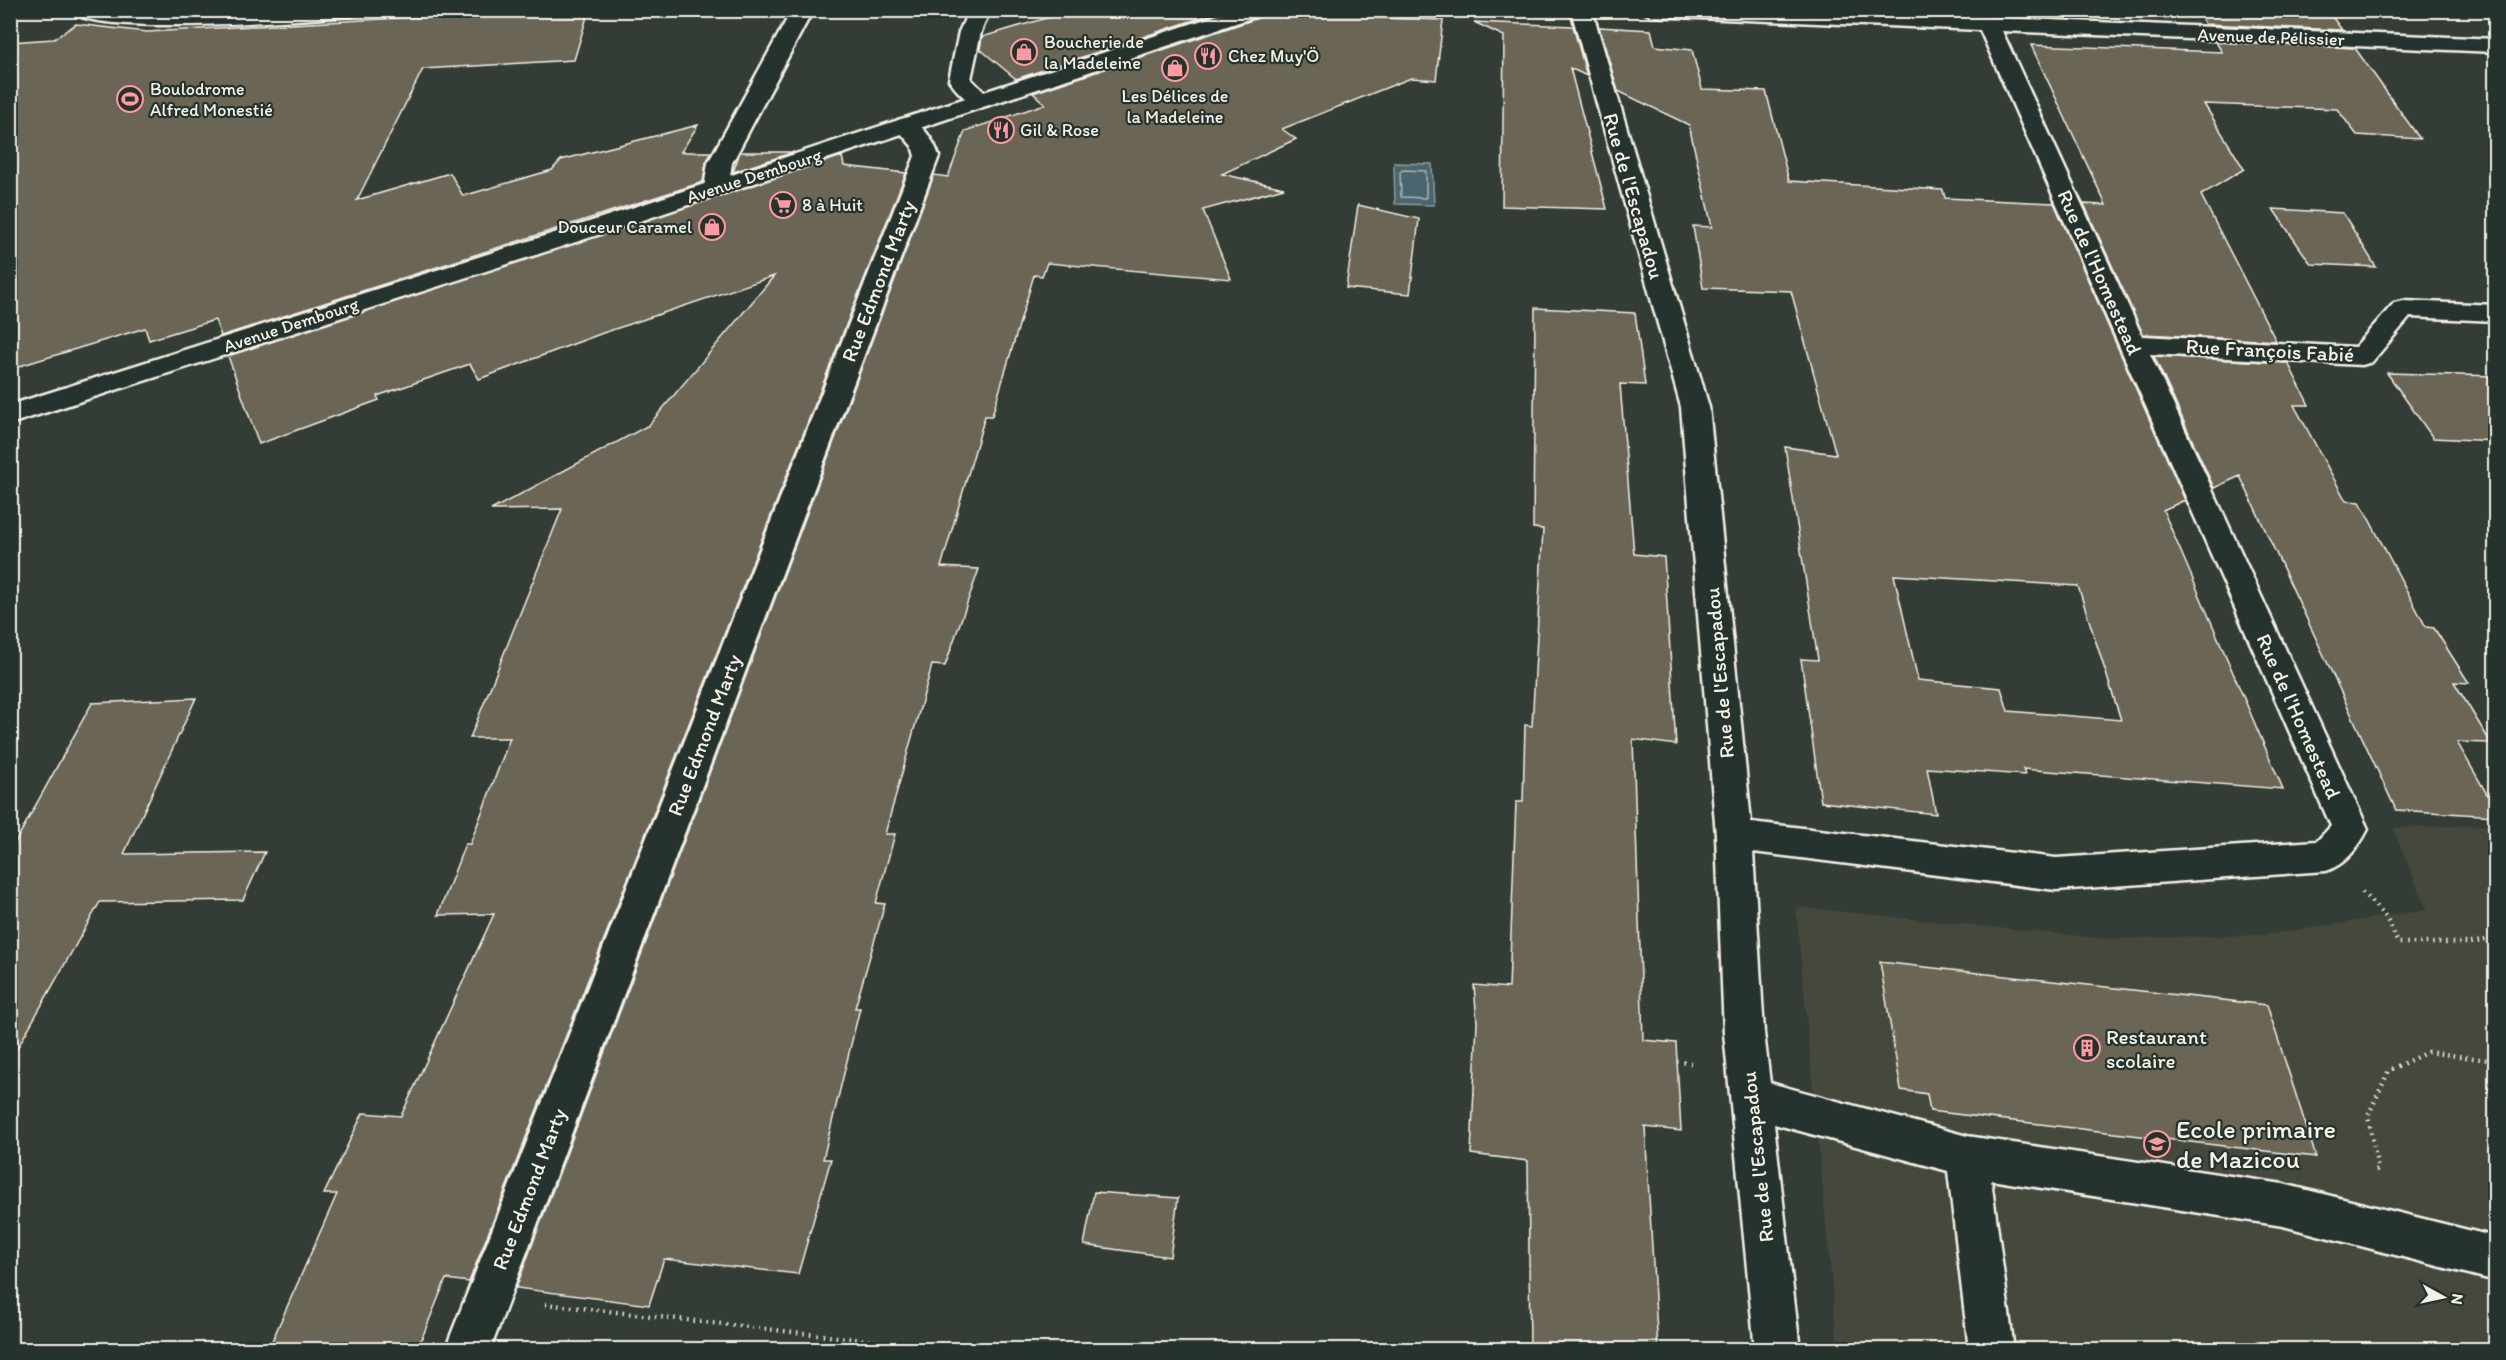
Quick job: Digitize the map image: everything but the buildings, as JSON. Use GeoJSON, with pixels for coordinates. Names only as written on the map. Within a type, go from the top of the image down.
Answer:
{"type":"FeatureCollection","features":[{"type":"Feature","properties":{"kind":"street"},"geometry":{"type":"LineString","coordinates":[[80,10],[136,20],[198,19],[352,10]]}},
{"type":"Feature","properties":{"kind":"street"},"geometry":{"type":"LineString","coordinates":[[716,188],[720,163],[803,10]]}},
{"type":"Feature","properties":{"kind":"street"},"geometry":{"type":"LineString","coordinates":[[980,10],[970,32],[960,80],[981,100]]}},
{"type":"Feature","properties":{"kind":"street","name":"Avenue Dembourg"},"geometry":{"type":"LineString","coordinates":[[10,415],[716,188],[1256,10]]}},
{"type":"Feature","properties":{"kind":"street","name":"Rue de l'Escapadou"},"geometry":{"type":"LineString","coordinates":[[1581,10],[1695,407],[1734,835],[1750,1095],[1778,1350]]}},
{"type":"Feature","properties":{"kind":"street","name":"Avenue de Pélissier"},"geometry":{"type":"LineString","coordinates":[[1651,10],[1989,26],[2108,21],[2496,46]]}},
{"type":"Feature","properties":{"kind":"street","name":"Rue de l'Homestead"},"geometry":{"type":"LineString","coordinates":[[1989,26],[2350,829],[2326,856]]}},
{"type":"Feature","properties":{"kind":"street","name":"Rue Edmond Marty"},"geometry":{"type":"LineString","coordinates":[[467,1350],[927,156],[923,144],[906,126]]}},
{"type":"Feature","properties":{"kind":"street","name":"Rue François Fabié"},"geometry":{"type":"LineString","coordinates":[[2132,344],[2362,356],[2403,309],[2496,313]]}},
{"type":"Feature","properties":{"kind":"street"},"geometry":{"type":"LineString","coordinates":[[1734,835],[2056,874],[2326,856]]}},
{"type":"Feature","properties":{"kind":"street"},"geometry":{"type":"LineString","coordinates":[[1750,1095],[1777,1106],[1967,1156],[2283,1205],[2496,1259]]}},
{"type":"Feature","properties":{"kind":"street"},"geometry":{"type":"LineString","coordinates":[[1967,1156],[1992,1350]]}},
{"type":"Feature","properties":{"kind":"path"},"geometry":{"type":"LineString","coordinates":[[2326,856],[2386,917],[2398,943],[2471,943],[2496,938]]}},
{"type":"Feature","properties":{"kind":"path"},"geometry":{"type":"LineString","coordinates":[[2369,1171],[2378,1170],[2368,1116],[2389,1071],[2428,1052],[2496,1061]]}},
{"type":"Feature","properties":{"kind":"path"},"geometry":{"type":"LineString","coordinates":[[1677,1062],[1690,1062]]}},
{"type":"Feature","properties":{"kind":"path"},"geometry":{"type":"LineString","coordinates":[[488,1298],[952,1350]]}},
{"type":"Feature","properties":{"kind":"shaded area","name":"Ecole primaire de Mazicou"},"geometry":{"type":"Polygon","coordinates":[[[2495,825],[2495,1349],[1838,1349],[1796,907],[2108,939],[2266,935],[2427,910],[2393,828],[2495,825]]]}},
{"type":"Feature","properties":{"kind":"water"},"geometry":{"type":"Polygon","coordinates":[[[1394,163],[1432,164],[1434,205],[1395,204],[1394,163]]]}},
{"type":"Feature","properties":{"kind":"place","name":"Boucherie de la Madeleine"},"geometry":{"type":"Point","coordinates":[1024,52]}},
{"type":"Feature","properties":{"kind":"place","name":"Chez Muy'Ö"},"geometry":{"type":"Point","coordinates":[1208,56]}},
{"type":"Feature","properties":{"kind":"place","name":"Les Délices de la Madeleine"},"geometry":{"type":"Point","coordinates":[1175,68]}},
{"type":"Feature","properties":{"kind":"place","name":"Boulodrome Alfred Monestié"},"geometry":{"type":"Point","coordinates":[130,99]}},
{"type":"Feature","properties":{"kind":"place","name":"Gil & Rose"},"geometry":{"type":"Point","coordinates":[1001,130]}},
{"type":"Feature","properties":{"kind":"place","name":"8 à Huit"},"geometry":{"type":"Point","coordinates":[783,205]}},
{"type":"Feature","properties":{"kind":"place","name":"Douceur Caramel"},"geometry":{"type":"Point","coordinates":[712,227]}},
{"type":"Feature","properties":{"kind":"place","name":"Restaurant scolaire"},"geometry":{"type":"Point","coordinates":[2087,1048]}},
{"type":"Feature","properties":{"kind":"place","name":"Ecole primaire de Mazicou"},"geometry":{"type":"Point","coordinates":[2157,1144]}}]}
